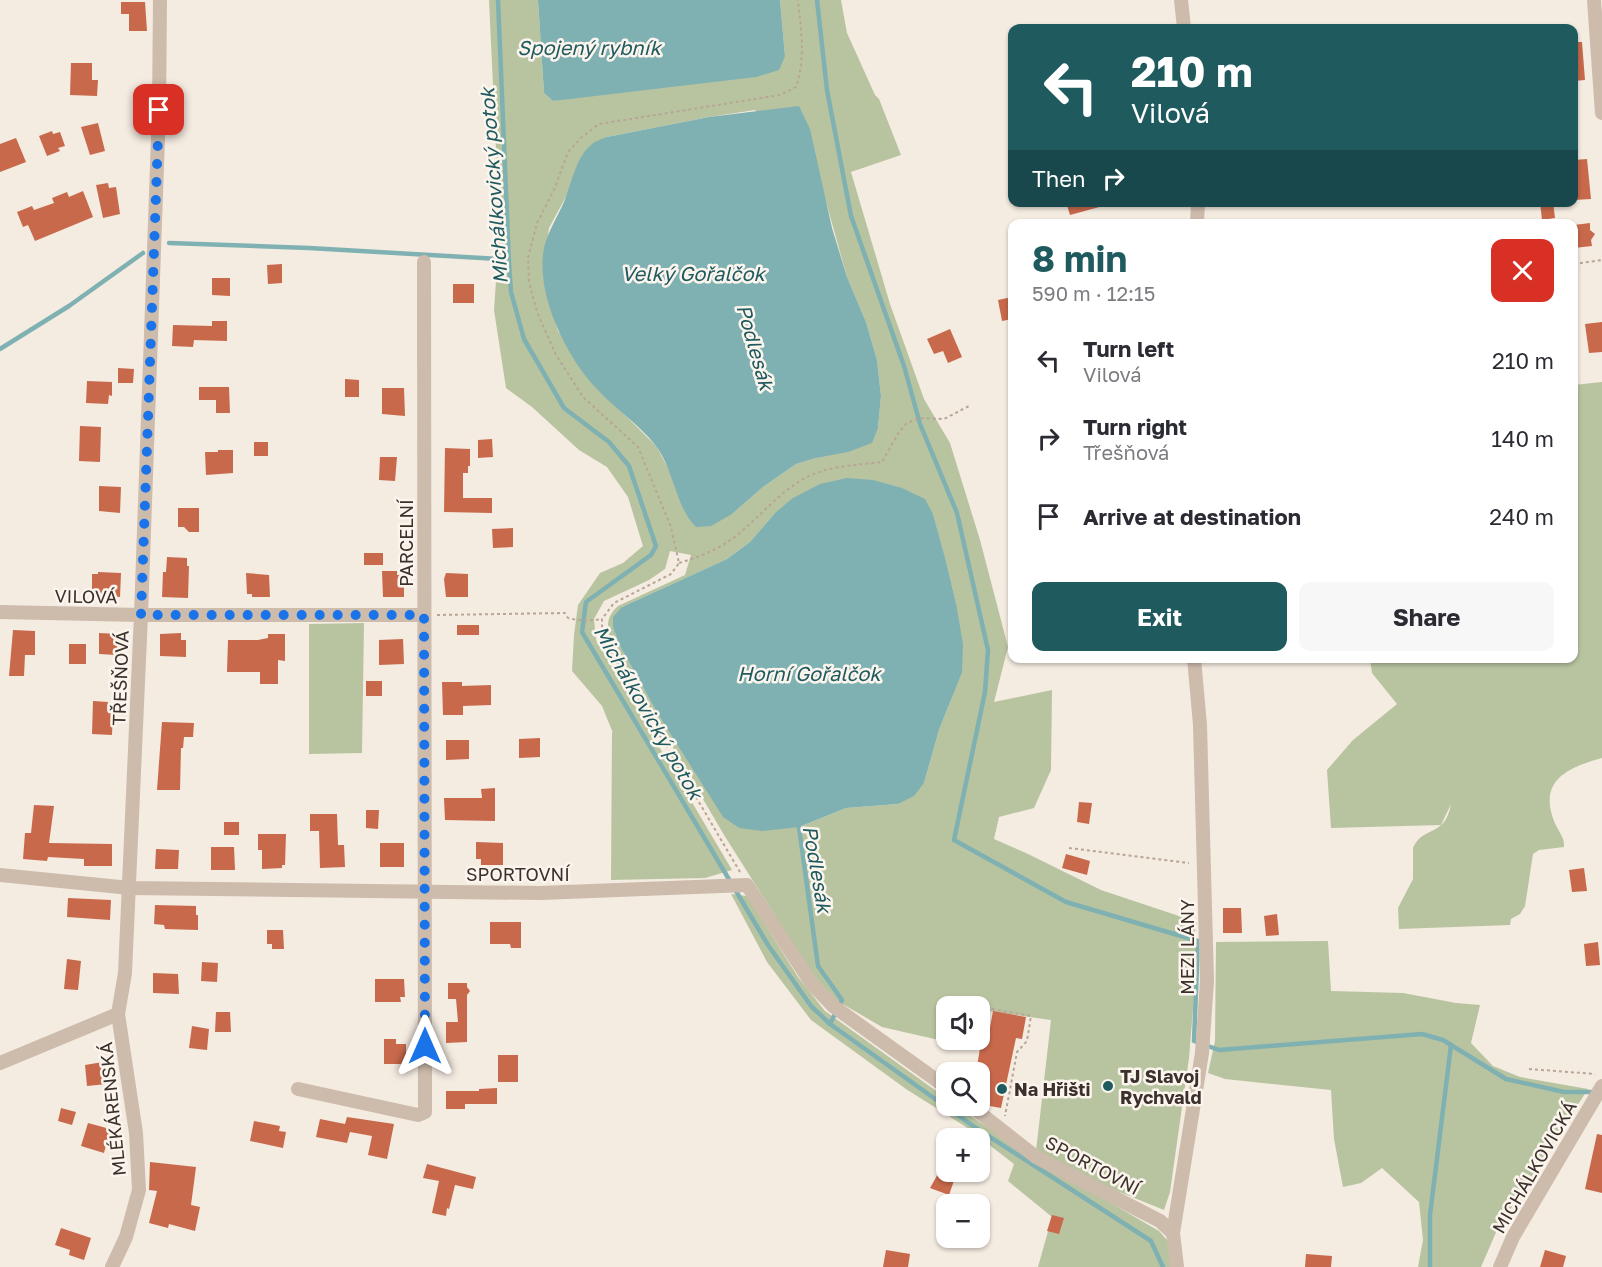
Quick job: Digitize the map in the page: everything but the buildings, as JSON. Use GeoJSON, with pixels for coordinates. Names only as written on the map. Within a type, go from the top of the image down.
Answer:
{"type":"FeatureCollection","features":[{"type":"Feature","properties":{"kind":"street","name":"TŘEŠŇOVÁ"},"geometry":{"type":"LineString","coordinates":[[118,1014],[125,973],[130,888],[159,110],[160,0]]}},
{"type":"Feature","properties":{"kind":"street"},"geometry":{"type":"LineString","coordinates":[[1181,0],[1184,24]]}},
{"type":"Feature","properties":{"kind":"street"},"geometry":{"type":"LineString","coordinates":[[1594,0],[1602,113]]}},
{"type":"Feature","properties":{"kind":"street","name":"PARCELNÍ"},"geometry":{"type":"LineString","coordinates":[[298,1089],[418,1115],[425,1112],[424,262]]}},
{"type":"Feature","properties":{"kind":"street","name":"VILOVÁ"},"geometry":{"type":"LineString","coordinates":[[0,612],[141,615],[424,615]]}},
{"type":"Feature","properties":{"kind":"street","name":"MEZI LÁNY"},"geometry":{"type":"LineString","coordinates":[[1173,1233],[1202,1053],[1207,981],[1200,725],[1194,663]]}},
{"type":"Feature","properties":{"kind":"street","name":"SPORTOVNÍ"},"geometry":{"type":"LineString","coordinates":[[0,875],[130,888],[540,893],[743,885]]}},
{"type":"Feature","properties":{"kind":"street"},"geometry":{"type":"LineString","coordinates":[[743,885],[812,984],[833,1006],[936,1081]]}},
{"type":"Feature","properties":{"kind":"street"},"geometry":{"type":"LineString","coordinates":[[0,1063],[118,1014]]}},
{"type":"Feature","properties":{"kind":"street","name":"MLÉKÁRENSKÁ"},"geometry":{"type":"LineString","coordinates":[[112,1267],[126,1237],[139,1190],[136,1133],[118,1014]]}},
{"type":"Feature","properties":{"kind":"street","name":"MICHÁLKOVICKÁ"},"geometry":{"type":"LineString","coordinates":[[1500,1267],[1513,1237],[1602,1086]]}},
{"type":"Feature","properties":{"kind":"street","name":"SPORTOVNÍ"},"geometry":{"type":"LineString","coordinates":[[984,1116],[1036,1156],[1161,1221],[1173,1233]]}},
{"type":"Feature","properties":{"kind":"street"},"geometry":{"type":"LineString","coordinates":[[1173,1233],[1177,1267]]}},
{"type":"Feature","properties":{"kind":"path"},"geometry":{"type":"LineString","coordinates":[[679,563],[671,527],[638,447],[583,398],[556,355],[537,312],[529,282],[528,258],[537,223],[554,190],[568,152],[599,124],[780,95],[796,87],[802,72],[803,46],[798,0]]}},
{"type":"Feature","properties":{"kind":"path"},"geometry":{"type":"LineString","coordinates":[[1578,263],[1602,260]]}},
{"type":"Feature","properties":{"kind":"path"},"geometry":{"type":"LineString","coordinates":[[743,885],[602,637],[602,619],[614,603],[670,574],[679,563],[711,553],[740,533],[779,495],[807,477],[841,467],[882,462],[899,432],[907,423],[918,419],[944,419],[969,406]]}},
{"type":"Feature","properties":{"kind":"path"},"geometry":{"type":"LineString","coordinates":[[424,615],[565,613],[568,618],[578,620],[602,619]]}},
{"type":"Feature","properties":{"kind":"path"},"geometry":{"type":"LineString","coordinates":[[1069,848],[1204,865]]}},
{"type":"Feature","properties":{"kind":"path"},"geometry":{"type":"LineString","coordinates":[[990,1009],[1031,1016],[1027,1041],[1017,1052],[1003,1131]]}},
{"type":"Feature","properties":{"kind":"path"},"geometry":{"type":"LineString","coordinates":[[1529,1069],[1602,1074]]}},
{"type":"Feature","properties":{"kind":"green space"},"geometry":{"type":"Polygon","coordinates":[[[489,0],[538,0],[544,93],[553,101],[785,56],[780,0],[841,0],[847,33],[875,95],[879,99],[901,155],[851,172],[890,304],[924,399],[950,443],[980,540],[1008,647],[994,702],[1052,690],[1051,770],[1034,808],[999,817],[994,839],[1101,890],[1197,922],[1192,945],[1198,947],[1189,1058],[1170,1192],[1164,1210],[1090,1180],[1036,1151],[1051,1020],[990,1011],[990,996],[936,996],[936,1039],[882,1027],[834,999],[810,971],[724,835],[610,640],[608,622],[614,610],[618,606],[685,575],[691,555],[670,551],[665,569],[649,580],[604,601],[594,619],[596,640],[732,870],[705,878],[611,880],[613,733],[602,706],[572,671],[574,635],[578,605],[600,573],[623,563],[643,546],[628,497],[607,467],[579,450],[532,407],[506,388],[494,310],[498,252],[497,220],[499,213],[489,0]],[[755,110],[709,117],[607,137],[569,191],[549,228],[543,275],[558,331],[624,414],[657,447],[670,472],[732,514],[763,487],[796,464],[816,458],[878,428],[881,396],[877,360],[866,322],[847,277],[820,180],[755,110]],[[775,513],[750,542],[727,559],[622,607],[621,648],[659,716],[723,816],[739,828],[799,827],[846,808],[898,804],[924,783],[939,730],[952,697],[956,603],[933,514],[775,513]]]}},
{"type":"Feature","properties":{"kind":"green space"},"geometry":{"type":"Polygon","coordinates":[[[1602,382],[1602,758],[1568,771],[1553,785],[1550,807],[1564,847],[1539,850],[1533,854],[1525,906],[1520,914],[1511,919],[1510,925],[1399,929],[1398,908],[1413,879],[1413,848],[1422,836],[1441,825],[1331,828],[1327,770],[1353,740],[1397,704],[1372,673],[1371,663],[1578,663],[1578,385],[1602,382]],[[1451,804],[1441,825],[1448,815],[1451,804]]]}},
{"type":"Feature","properties":{"kind":"green space"},"geometry":{"type":"Polygon","coordinates":[[[364,623],[362,753],[309,754],[309,624],[364,623]]]}},
{"type":"Feature","properties":{"kind":"green space"},"geometry":{"type":"Polygon","coordinates":[[[731,894],[747,896],[798,977],[825,1011],[936,1091],[936,1108],[811,1020],[767,962],[731,894]]]}},
{"type":"Feature","properties":{"kind":"green space"},"geometry":{"type":"Polygon","coordinates":[[[1328,941],[1331,991],[1403,993],[1480,1005],[1471,1043],[1493,1066],[1520,1077],[1588,1089],[1497,1230],[1481,1267],[1418,1267],[1423,1240],[1419,1202],[1382,1168],[1361,1183],[1343,1187],[1334,1139],[1331,1090],[1225,1079],[1208,1073],[1215,1041],[1216,942],[1328,941]]]}},
{"type":"Feature","properties":{"kind":"green space"},"geometry":{"type":"Polygon","coordinates":[[[949,1116],[971,1116],[988,1128],[967,1128],[949,1116]]]}},
{"type":"Feature","properties":{"kind":"green space"},"geometry":{"type":"Polygon","coordinates":[[[990,1129],[1025,1153],[1159,1231],[1167,1240],[1173,1267],[1038,1267],[1052,1217],[1008,1181],[1014,1164],[990,1146],[990,1129]]]}},
{"type":"Feature","properties":{"kind":"water","name":"Spojený rybník"},"geometry":{"type":"Polygon","coordinates":[[[538,0],[780,0],[785,56],[779,70],[756,77],[553,101],[544,93],[538,0]]]}},
{"type":"Feature","properties":{"kind":"water","name":"Velký Gořalčok"},"geometry":{"type":"Polygon","coordinates":[[[799,106],[810,129],[832,228],[847,277],[866,322],[877,360],[881,396],[878,428],[872,443],[848,452],[796,464],[763,487],[732,514],[711,526],[696,527],[679,500],[667,466],[656,446],[585,376],[564,342],[544,285],[542,266],[544,248],[581,157],[594,142],[607,137],[709,117],[799,106]]]}},
{"type":"Feature","properties":{"kind":"water","name":"Horní Gořalčok"},"geometry":{"type":"Polygon","coordinates":[[[847,478],[873,480],[902,488],[925,499],[933,514],[956,603],[963,644],[962,672],[939,730],[924,783],[914,796],[898,804],[846,808],[799,827],[762,831],[739,828],[723,817],[659,716],[621,648],[613,627],[613,617],[622,607],[727,559],[750,542],[775,513],[793,498],[820,484],[847,478]]]}},
{"type":"Feature","properties":{"kind":"waterway","name":"Michálkovický potok"},"geometry":{"type":"LineString","coordinates":[[498,0],[511,292],[524,339],[564,408],[609,442],[629,466],[656,546],[651,555],[586,602],[582,632],[768,945],[811,1006],[830,1024],[973,1126],[1151,1241],[1163,1267]]}},
{"type":"Feature","properties":{"kind":"waterway"},"geometry":{"type":"LineString","coordinates":[[817,0],[827,90],[851,216],[904,366],[920,424],[957,513],[988,650],[985,692],[954,840],[1066,902],[1198,941],[1194,1041],[1219,1050],[1422,1034],[1443,1040],[1506,1079],[1564,1092],[1596,1092]]}},
{"type":"Feature","properties":{"kind":"waterway"},"geometry":{"type":"LineString","coordinates":[[169,243],[502,259],[509,264]]}},
{"type":"Feature","properties":{"kind":"waterway"},"geometry":{"type":"LineString","coordinates":[[0,349],[69,306],[143,253]]}},
{"type":"Feature","properties":{"kind":"waterway","name":"Podlesák"},"geometry":{"type":"LineString","coordinates":[[797,823],[818,966],[842,1000],[830,1024]]}},
{"type":"Feature","properties":{"kind":"waterway"},"geometry":{"type":"LineString","coordinates":[[1430,1267],[1430,1215],[1451,1045]]}},
{"type":"Feature","properties":{"kind":"place","name":"TJ Slavoj Rychvald"},"geometry":{"type":"Point","coordinates":[1108,1086]}},
{"type":"Feature","properties":{"kind":"place","name":"Na Hřišti"},"geometry":{"type":"Point","coordinates":[1002,1089]}},
{"type":"Feature","properties":{"kind":"route"},"geometry":{"type":"LineString","coordinates":[[159,110],[141,615],[424,615],[425,1046]]}}]}
